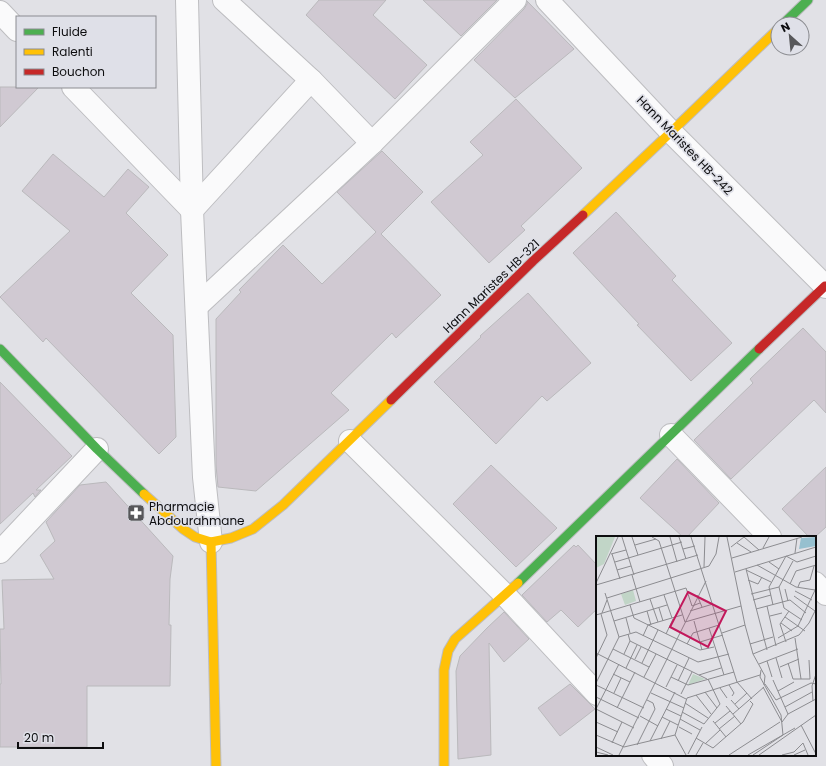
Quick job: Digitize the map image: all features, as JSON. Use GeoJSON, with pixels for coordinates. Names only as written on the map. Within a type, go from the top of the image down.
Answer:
{"type":"FeatureCollection","features":[{"type":"Feature","properties":{"kind":"street"},"geometry":{"type":"LineString","coordinates":[[187,0],[192,210],[204,476],[211,542],[216,766]]}},
{"type":"Feature","properties":{"kind":"street"},"geometry":{"type":"LineString","coordinates":[[224,0],[311,80],[372,143]]}},
{"type":"Feature","properties":{"kind":"street"},"geometry":{"type":"LineString","coordinates":[[197,306],[372,143],[515,0]]}},
{"type":"Feature","properties":{"kind":"street","name":"Hann Maristes HB-242"},"geometry":{"type":"LineString","coordinates":[[547,0],[672,132],[826,287]]}},
{"type":"Feature","properties":{"kind":"street"},"geometry":{"type":"LineString","coordinates":[[791,16],[808,0]]}},
{"type":"Feature","properties":{"kind":"street"},"geometry":{"type":"LineString","coordinates":[[0,12],[16,29]]}},
{"type":"Feature","properties":{"kind":"street","name":"Hann Maristes HB-321"},"geometry":{"type":"LineString","coordinates":[[211,542],[231,538],[253,529],[283,505],[533,261],[672,132],[770,37]]}},
{"type":"Feature","properties":{"kind":"street"},"geometry":{"type":"LineString","coordinates":[[192,210],[311,80]]}},
{"type":"Feature","properties":{"kind":"street"},"geometry":{"type":"LineString","coordinates":[[74,88],[192,210]]}},
{"type":"Feature","properties":{"kind":"street"},"geometry":{"type":"LineString","coordinates":[[444,766],[444,670],[448,651],[455,640],[505,595],[826,287]]}},
{"type":"Feature","properties":{"kind":"street"},"geometry":{"type":"LineString","coordinates":[[0,348],[97,450],[154,504],[195,537],[211,542]]}},
{"type":"Feature","properties":{"kind":"street"},"geometry":{"type":"LineString","coordinates":[[671,435],[769,536]]}},
{"type":"Feature","properties":{"kind":"street"},"geometry":{"type":"LineString","coordinates":[[350,441],[505,595],[596,693]]}},
{"type":"Feature","properties":{"kind":"street"},"geometry":{"type":"LineString","coordinates":[[0,552],[97,450]]}},
{"type":"Feature","properties":{"kind":"street"},"geometry":{"type":"LineString","coordinates":[[654,756],[662,766]]}},
{"type":"Feature","properties":{"kind":"building"},"geometry":{"type":"Polygon","coordinates":[[[319,0],[386,0],[373,15],[427,65],[395,99],[306,15],[319,0]]]}},
{"type":"Feature","properties":{"kind":"building"},"geometry":{"type":"Polygon","coordinates":[[[423,0],[497,0],[461,36],[423,0]]]}},
{"type":"Feature","properties":{"kind":"building"},"geometry":{"type":"Polygon","coordinates":[[[527,1],[574,49],[515,98],[474,60],[524,9],[527,1]]]}},
{"type":"Feature","properties":{"kind":"building"},"geometry":{"type":"Polygon","coordinates":[[[0,87],[38,88],[0,127],[0,87]]]}},
{"type":"Feature","properties":{"kind":"building"},"geometry":{"type":"Polygon","coordinates":[[[516,99],[582,168],[521,226],[525,230],[489,263],[431,202],[483,155],[470,142],[516,99]]]}},
{"type":"Feature","properties":{"kind":"building"},"geometry":{"type":"Polygon","coordinates":[[[382,151],[423,192],[381,234],[441,295],[396,338],[392,333],[331,393],[349,410],[256,491],[218,487],[216,465],[216,319],[241,292],[239,290],[283,245],[322,284],[376,232],[337,192],[382,151]]]}},
{"type":"Feature","properties":{"kind":"building"},"geometry":{"type":"Polygon","coordinates":[[[53,154],[104,197],[128,169],[149,187],[126,213],[168,255],[131,293],[173,335],[176,437],[159,454],[46,338],[43,342],[0,297],[70,231],[22,191],[53,154]]]}},
{"type":"Feature","properties":{"kind":"building"},"geometry":{"type":"Polygon","coordinates":[[[616,212],[676,276],[672,280],[732,343],[691,381],[637,325],[639,324],[573,253],[616,212]]]}},
{"type":"Feature","properties":{"kind":"building"},"geometry":{"type":"Polygon","coordinates":[[[528,293],[591,363],[547,401],[542,396],[496,444],[434,382],[481,337],[480,336],[528,293]]]}},
{"type":"Feature","properties":{"kind":"building"},"geometry":{"type":"Polygon","coordinates":[[[803,328],[826,352],[826,413],[814,400],[731,479],[694,440],[753,383],[750,379],[803,328]]]}},
{"type":"Feature","properties":{"kind":"building"},"geometry":{"type":"Polygon","coordinates":[[[0,382],[72,456],[36,490],[41,490],[35,497],[33,493],[0,524],[0,382]]]}},
{"type":"Feature","properties":{"kind":"building"},"geometry":{"type":"Polygon","coordinates":[[[677,459],[719,503],[688,536],[682,536],[640,498],[677,459]]]}},
{"type":"Feature","properties":{"kind":"building"},"geometry":{"type":"Polygon","coordinates":[[[491,465],[557,528],[516,567],[453,504],[491,465]]]}},
{"type":"Feature","properties":{"kind":"building"},"geometry":{"type":"Polygon","coordinates":[[[826,467],[826,527],[816,536],[808,536],[782,509],[826,467]]]}},
{"type":"Feature","properties":{"kind":"building"},"geometry":{"type":"Polygon","coordinates":[[[106,482],[173,556],[170,579],[170,686],[87,686],[87,747],[0,747],[0,629],[4,629],[2,580],[54,579],[40,555],[55,541],[46,522],[80,485],[106,482]]]}},
{"type":"Feature","properties":{"kind":"building"},"geometry":{"type":"Polygon","coordinates":[[[574,545],[576,547],[578,545],[596,564],[596,610],[578,627],[561,610],[547,622],[522,595],[574,545]]]}},
{"type":"Feature","properties":{"kind":"building"},"geometry":{"type":"Polygon","coordinates":[[[504,612],[529,639],[504,662],[489,643],[491,755],[458,759],[456,671],[460,656],[504,612]]]}},
{"type":"Feature","properties":{"kind":"building"},"geometry":{"type":"Polygon","coordinates":[[[570,684],[595,709],[560,736],[538,708],[570,684]]]}},
{"type":"Feature","properties":{"kind":"traffic: fast"},"geometry":{"type":"LineString","coordinates":[[791,16],[808,0]]}},
{"type":"Feature","properties":{"kind":"traffic: fast"},"geometry":{"type":"LineString","coordinates":[[0,349],[97,449],[144,494]]}},
{"type":"Feature","properties":{"kind":"traffic: fast"},"geometry":{"type":"LineString","coordinates":[[518,583],[759,349]]}},
{"type":"Feature","properties":{"kind":"traffic: slow"},"geometry":{"type":"LineString","coordinates":[[583,215],[770,37]]}},
{"type":"Feature","properties":{"kind":"traffic: slow"},"geometry":{"type":"LineString","coordinates":[[144,494],[183,529],[195,537],[211,542],[231,538],[253,529],[283,505],[391,400]]}},
{"type":"Feature","properties":{"kind":"traffic: slow"},"geometry":{"type":"LineString","coordinates":[[211,542],[216,766]]}},
{"type":"Feature","properties":{"kind":"traffic: slow"},"geometry":{"type":"LineString","coordinates":[[444,766],[444,670],[448,651],[455,639],[518,583]]}},
{"type":"Feature","properties":{"kind":"traffic: jam"},"geometry":{"type":"LineString","coordinates":[[391,400],[533,261],[583,215]]}},
{"type":"Feature","properties":{"kind":"traffic: jam"},"geometry":{"type":"LineString","coordinates":[[759,349],[825,286]]}},
{"type":"Feature","properties":{"kind":"place","name":"Pharmacie Abdourahmane"},"geometry":{"type":"Point","coordinates":[136,513]}}]}
